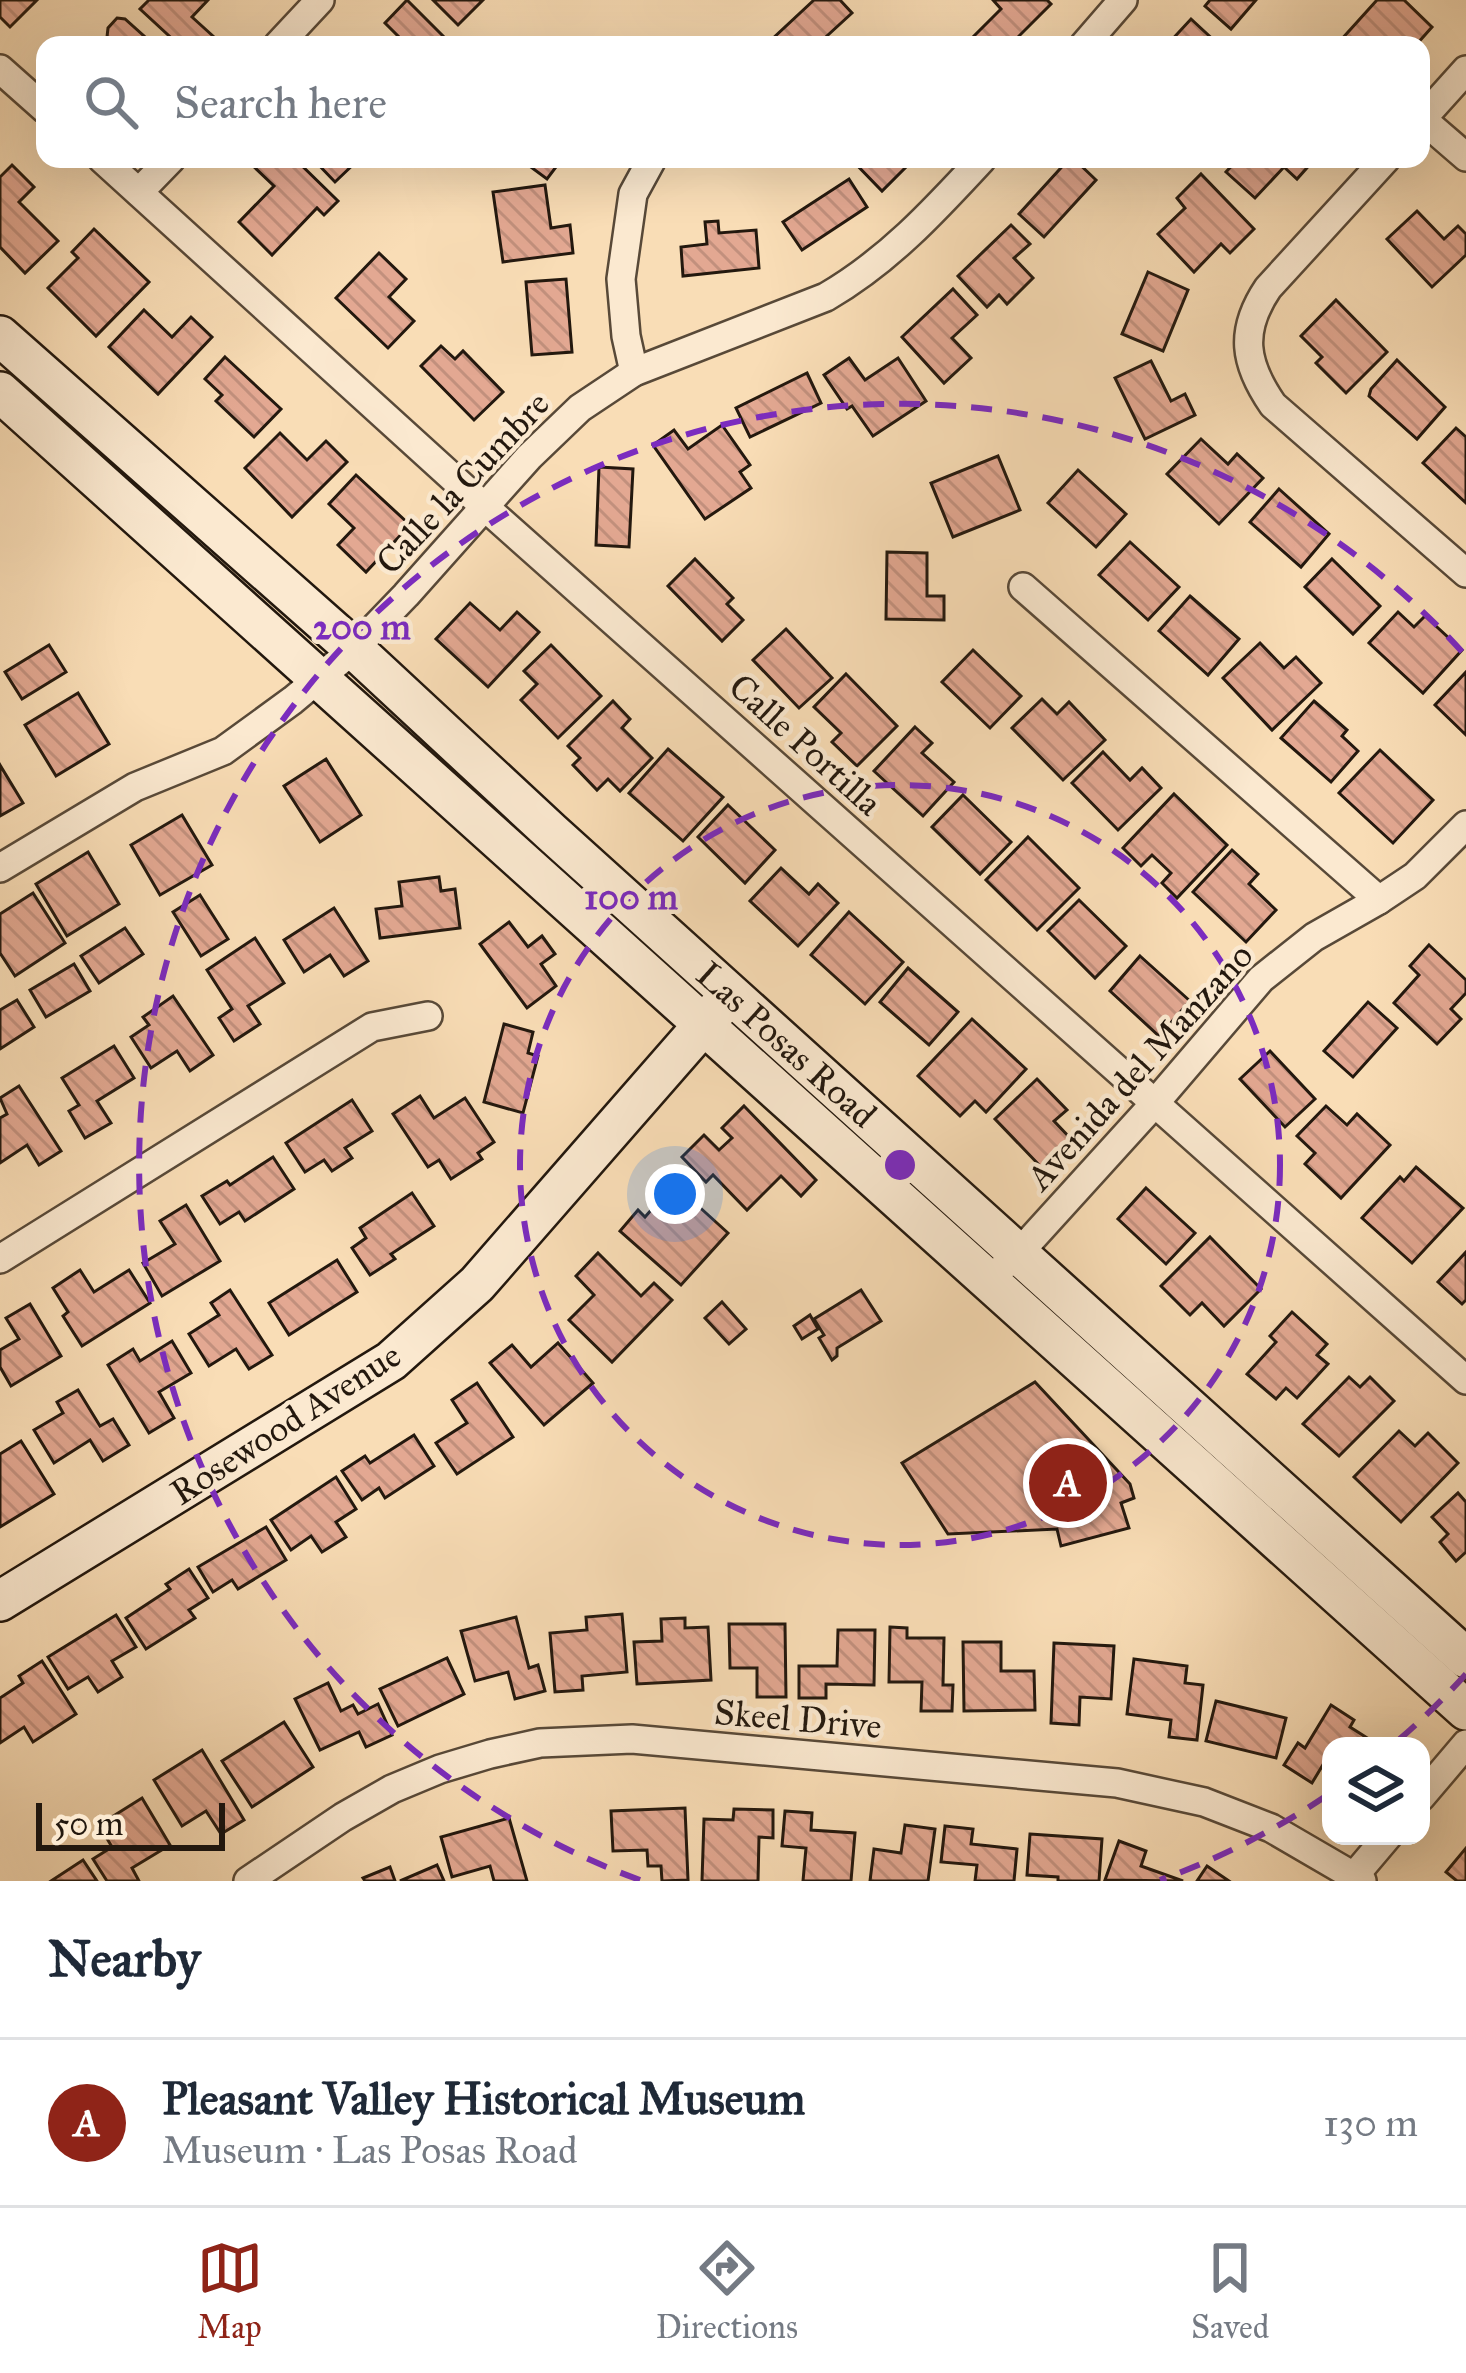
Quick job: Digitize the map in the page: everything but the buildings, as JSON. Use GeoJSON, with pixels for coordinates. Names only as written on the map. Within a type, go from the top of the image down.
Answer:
{"type":"FeatureCollection","features":[{"type":"Feature","properties":{"kind":"main road","name":"Las Posas Road"},"geometry":{"type":"LineString","coordinates":[[0,336],[731,992],[1003,1266],[1466,1710]]}},
{"type":"Feature","properties":{"kind":"main road","name":"Las Posas Road"},"geometry":{"type":"LineString","coordinates":[[0,392],[704,1026],[1003,1266],[1466,1658]]}},
{"type":"Feature","properties":{"kind":"main road","name":"Rosewood Avenue"},"geometry":{"type":"LineString","coordinates":[[0,1601],[391,1361],[477,1284],[731,992]]}},
{"type":"Feature","properties":{"kind":"street"},"geometry":{"type":"LineString","coordinates":[[286,36],[320,0]]}},
{"type":"Feature","properties":{"kind":"street"},"geometry":{"type":"LineString","coordinates":[[1089,36],[1107,6]]}},
{"type":"Feature","properties":{"kind":"street"},"geometry":{"type":"LineString","coordinates":[[0,69],[36,101]]}},
{"type":"Feature","properties":{"kind":"street"},"geometry":{"type":"LineString","coordinates":[[1430,110],[1466,70]]}},
{"type":"Feature","properties":{"kind":"street"},"geometry":{"type":"LineString","coordinates":[[1430,126],[1466,157]]}},
{"type":"Feature","properties":{"kind":"street","name":"Calle Portilla"},"geometry":{"type":"LineString","coordinates":[[112,168],[486,508],[1466,1380]]}},
{"type":"Feature","properties":{"kind":"street"},"geometry":{"type":"LineString","coordinates":[[139,193],[163,168]]}},
{"type":"Feature","properties":{"kind":"street"},"geometry":{"type":"LineString","coordinates":[[634,372],[621,279],[633,194],[647,168]]}},
{"type":"Feature","properties":{"kind":"street","name":"Calle la Cumbre"},"geometry":{"type":"LineString","coordinates":[[0,868],[136,787],[223,751],[354,649],[580,408],[634,372],[826,297],[855,280],[930,215],[974,168]]}},
{"type":"Feature","properties":{"kind":"street"},"geometry":{"type":"LineString","coordinates":[[1378,168],[1258,303],[1249,328],[1251,365],[1273,405],[1466,573]]}},
{"type":"Feature","properties":{"kind":"street"},"geometry":{"type":"LineString","coordinates":[[1023,587],[1379,900]]}},
{"type":"Feature","properties":{"kind":"street","name":"Avenida del Manzano"},"geometry":{"type":"LineString","coordinates":[[1003,1266],[1155,1103],[1262,979],[1314,937],[1415,876],[1466,825]]}},
{"type":"Feature","properties":{"kind":"street"},"geometry":{"type":"LineString","coordinates":[[0,1259],[371,1027],[428,1016]]}},
{"type":"Feature","properties":{"kind":"street","name":"Skeel Drive"},"geometry":{"type":"LineString","coordinates":[[248,1881],[343,1817],[440,1769],[540,1743],[632,1739],[1117,1783],[1204,1802],[1270,1828],[1359,1878]]}},
{"type":"Feature","properties":{"kind":"street"},"geometry":{"type":"LineString","coordinates":[[1430,1786],[1466,1744]]}},
{"type":"Feature","properties":{"kind":"street"},"geometry":{"type":"LineString","coordinates":[[1359,1878],[1382,1845]]}},
{"type":"Feature","properties":{"kind":"place","name":"Pleasant Valley Historical Museum"},"geometry":{"type":"Point","coordinates":[1068,1483]}}]}
